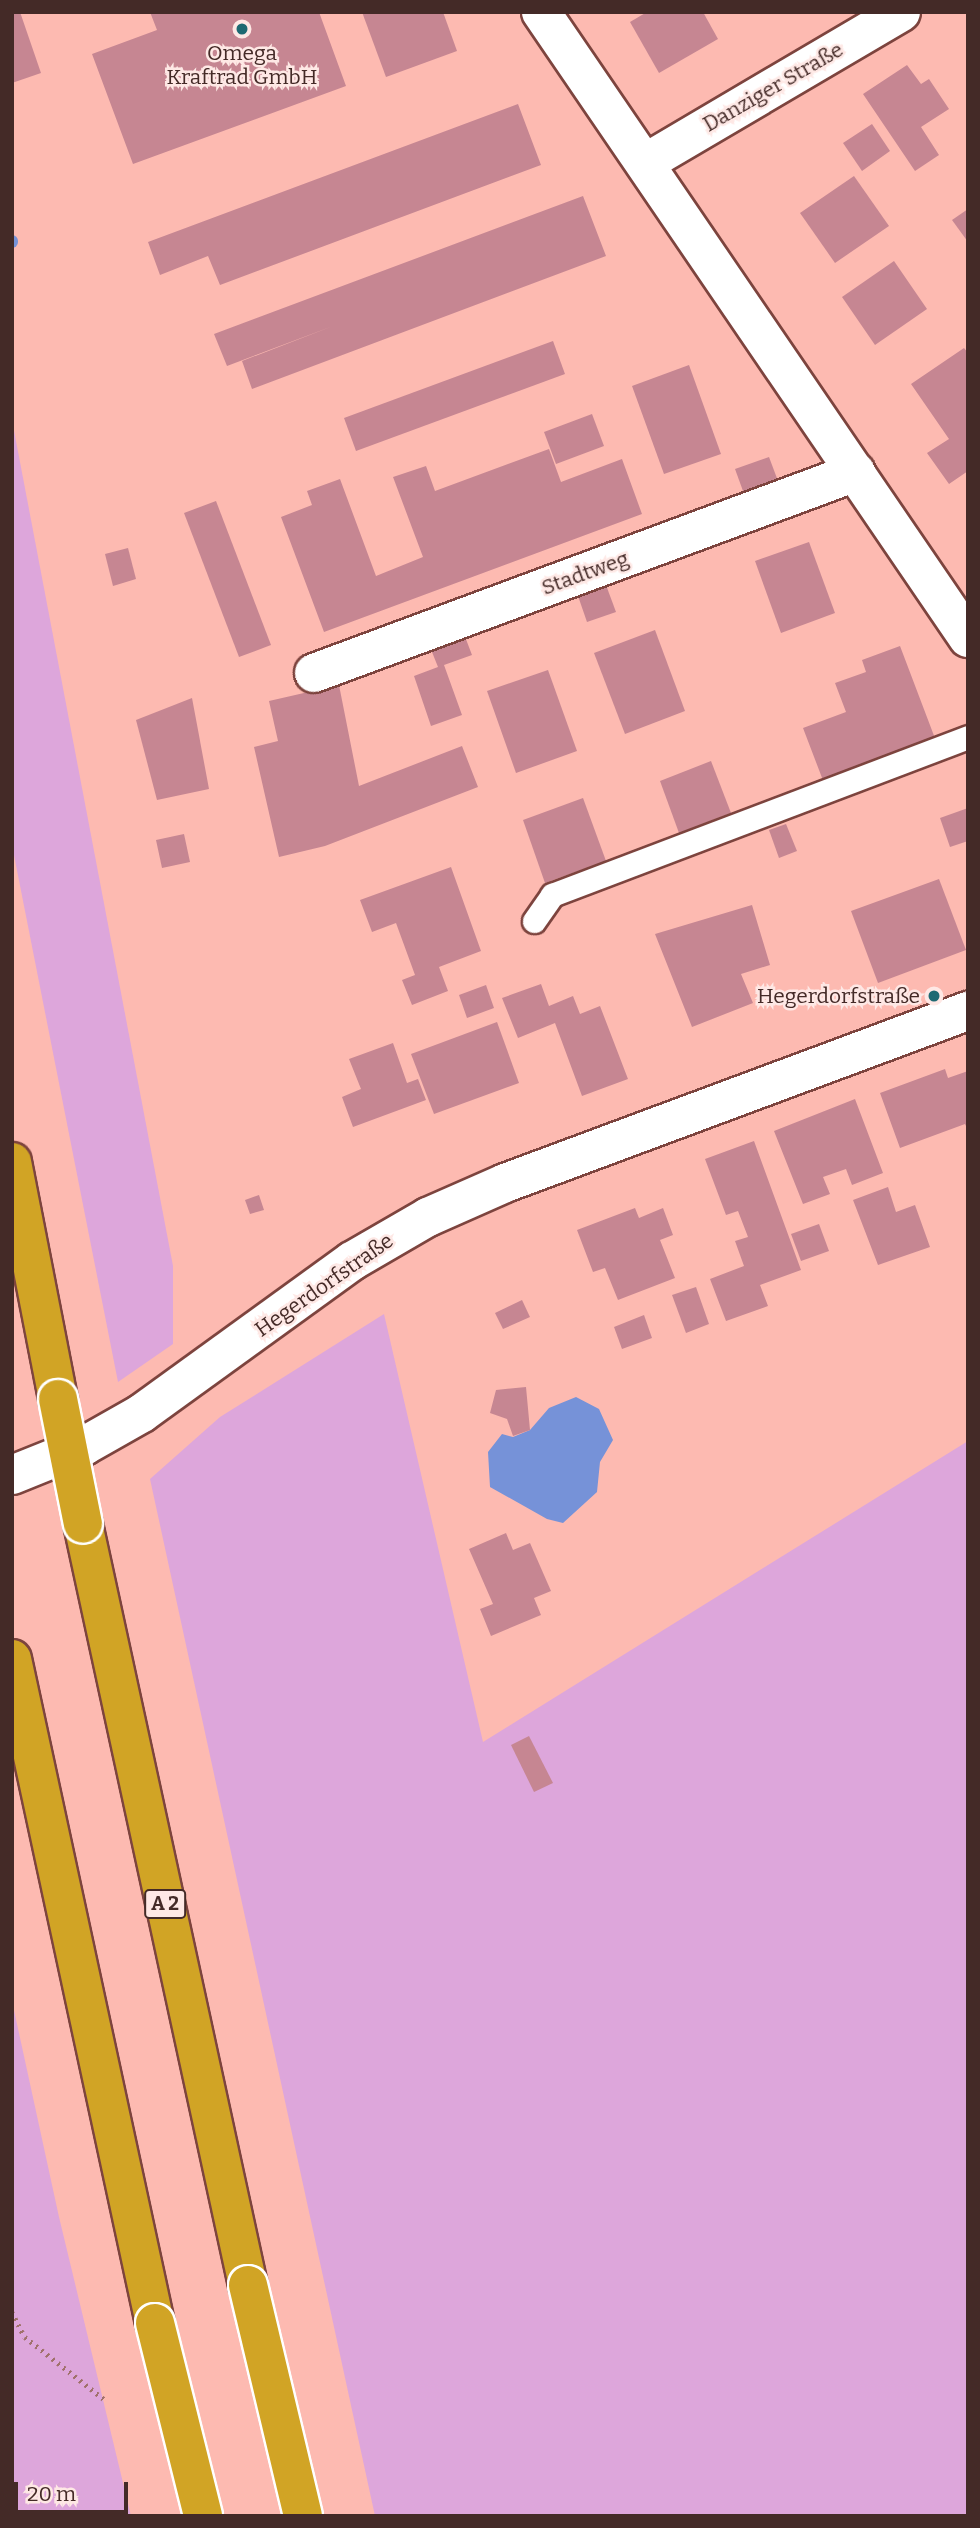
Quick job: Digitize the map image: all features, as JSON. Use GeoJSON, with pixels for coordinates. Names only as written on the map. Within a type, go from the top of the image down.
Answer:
{"type":"FeatureCollection","features":[{"type":"Feature","properties":{"kind":"highway","name":"A 2"},"geometry":{"type":"LineString","coordinates":[[12,1162],[83,1524],[248,2285],[303,2516]]}},
{"type":"Feature","properties":{"kind":"highway"},"geometry":{"type":"LineString","coordinates":[[12,1658],[155,2323],[203,2516]]}},
{"type":"Feature","properties":{"kind":"street"},"geometry":{"type":"LineString","coordinates":[[541,12],[968,638]]}},
{"type":"Feature","properties":{"kind":"street","name":"Danziger Straße"},"geometry":{"type":"LineString","coordinates":[[645,163],[901,12]]}},
{"type":"Feature","properties":{"kind":"street","name":"Stadtweg"},"geometry":{"type":"LineString","coordinates":[[314,673],[856,472]]}},
{"type":"Feature","properties":{"kind":"street","name":"Hegerdorfstraße"},"geometry":{"type":"LineString","coordinates":[[12,1475],[84,1446],[142,1413],[209,1368],[352,1261],[428,1217],[505,1183],[968,1011]]}},
{"type":"Feature","properties":{"kind":"lane"},"geometry":{"type":"LineString","coordinates":[[534,921],[552,895],[968,737]]}},
{"type":"Feature","properties":{"kind":"path"},"geometry":{"type":"LineString","coordinates":[[12,2312],[25,2337],[105,2400]]}},
{"type":"Feature","properties":{"kind":"shaded area"},"geometry":{"type":"Polygon","coordinates":[[[12,420],[173,1266],[173,1344],[118,1382],[12,845],[12,420]]]}},
{"type":"Feature","properties":{"kind":"shaded area"},"geometry":{"type":"Polygon","coordinates":[[[384,1314],[483,1742],[968,1441],[968,2516],[375,2516],[150,1479],[220,1417],[384,1314]]]}},
{"type":"Feature","properties":{"kind":"shaded area"},"geometry":{"type":"Polygon","coordinates":[[[12,2001],[59,2217],[131,2516],[12,2516],[12,2001]]]}},
{"type":"Feature","properties":{"kind":"water"},"geometry":{"type":"Polygon","coordinates":[[[576,1397],[599,1409],[613,1440],[600,1462],[597,1492],[563,1523],[547,1519],[490,1487],[488,1452],[502,1434],[513,1437],[530,1430],[549,1408],[576,1397]]]}},
{"type":"Feature","properties":{"kind":"building"},"geometry":{"type":"Polygon","coordinates":[[[12,12],[20,12],[41,73],[12,83],[12,12]]]}},
{"type":"Feature","properties":{"kind":"building"},"geometry":{"type":"Polygon","coordinates":[[[150,12],[319,12],[346,86],[133,164],[92,54],[157,30],[150,12]]]}},
{"type":"Feature","properties":{"kind":"building"},"geometry":{"type":"Polygon","coordinates":[[[362,12],[443,12],[457,51],[386,77],[362,12]]]}},
{"type":"Feature","properties":{"kind":"building"},"geometry":{"type":"Polygon","coordinates":[[[647,12],[703,12],[718,39],[659,73],[630,22],[647,12]]]}},
{"type":"Feature","properties":{"kind":"building"},"geometry":{"type":"Polygon","coordinates":[[[907,65],[921,84],[929,79],[949,109],[921,127],[939,155],[915,171],[863,94],[907,65]]]}},
{"type":"Feature","properties":{"kind":"building"},"geometry":{"type":"Polygon","coordinates":[[[518,104],[541,165],[220,285],[208,256],[160,275],[148,242],[518,104]]]}},
{"type":"Feature","properties":{"kind":"building"},"geometry":{"type":"Polygon","coordinates":[[[872,124],[890,151],[862,171],[843,143],[872,124]]]}},
{"type":"Feature","properties":{"kind":"building"},"geometry":{"type":"Polygon","coordinates":[[[854,176],[889,226],[835,263],[800,213],[854,176]]]}},
{"type":"Feature","properties":{"kind":"building"},"geometry":{"type":"Polygon","coordinates":[[[583,196],[606,256],[252,389],[242,361],[333,326],[227,366],[214,334],[583,196]]]}},
{"type":"Feature","properties":{"kind":"building"},"geometry":{"type":"Polygon","coordinates":[[[968,209],[968,242],[952,220],[968,209]]]}},
{"type":"Feature","properties":{"kind":"building"},"geometry":{"type":"Polygon","coordinates":[[[894,261],[927,309],[875,345],[842,297],[894,261]]]}},
{"type":"Feature","properties":{"kind":"building"},"geometry":{"type":"Polygon","coordinates":[[[553,341],[565,374],[356,451],[344,418],[553,341]]]}},
{"type":"Feature","properties":{"kind":"building"},"geometry":{"type":"Polygon","coordinates":[[[964,348],[968,353],[968,471],[949,484],[927,453],[949,439],[911,384],[964,348]]]}},
{"type":"Feature","properties":{"kind":"building"},"geometry":{"type":"Polygon","coordinates":[[[689,365],[721,454],[664,474],[632,386],[689,365]]]}},
{"type":"Feature","properties":{"kind":"building"},"geometry":{"type":"Polygon","coordinates":[[[592,414],[604,446],[556,464],[544,432],[592,414]]]}},
{"type":"Feature","properties":{"kind":"building"},"geometry":{"type":"Polygon","coordinates":[[[549,449],[561,482],[622,459],[642,514],[324,632],[281,517],[312,505],[307,491],[340,479],[376,576],[423,557],[393,477],[426,466],[435,491],[549,449]]]}},
{"type":"Feature","properties":{"kind":"building"},"geometry":{"type":"Polygon","coordinates":[[[769,457],[781,489],[747,502],[735,469],[769,457]]]}},
{"type":"Feature","properties":{"kind":"building"},"geometry":{"type":"Polygon","coordinates":[[[216,501],[271,645],[239,657],[184,513],[216,501]]]}},
{"type":"Feature","properties":{"kind":"building"},"geometry":{"type":"Polygon","coordinates":[[[809,542],[835,613],[781,633],[755,561],[809,542]]]}},
{"type":"Feature","properties":{"kind":"building"},"geometry":{"type":"Polygon","coordinates":[[[128,548],[136,579],[113,586],[105,554],[128,548]]]}},
{"type":"Feature","properties":{"kind":"building"},"geometry":{"type":"Polygon","coordinates":[[[606,585],[616,612],[587,622],[578,596],[606,585]]]}},
{"type":"Feature","properties":{"kind":"building"},"geometry":{"type":"Polygon","coordinates":[[[655,630],[685,711],[625,734],[594,653],[655,630]]]}},
{"type":"Feature","properties":{"kind":"building"},"geometry":{"type":"Polygon","coordinates":[[[464,634],[472,655],[444,665],[462,715],[431,726],[414,676],[438,667],[430,647],[464,634]]]}},
{"type":"Feature","properties":{"kind":"building"},"geometry":{"type":"Polygon","coordinates":[[[900,646],[936,741],[824,783],[803,728],[846,712],[835,683],[866,672],[862,660],[900,646]]]}},
{"type":"Feature","properties":{"kind":"building"},"geometry":{"type":"Polygon","coordinates":[[[548,670],[577,751],[516,773],[487,691],[548,670]]]}},
{"type":"Feature","properties":{"kind":"building"},"geometry":{"type":"Polygon","coordinates":[[[339,685],[359,786],[462,746],[478,787],[325,846],[279,857],[254,747],[278,741],[269,701],[339,685]]]}},
{"type":"Feature","properties":{"kind":"building"},"geometry":{"type":"Polygon","coordinates":[[[192,698],[209,789],[157,800],[136,720],[192,698]]]}},
{"type":"Feature","properties":{"kind":"building"},"geometry":{"type":"Polygon","coordinates":[[[711,761],[731,813],[679,833],[660,781],[711,761]]]}},
{"type":"Feature","properties":{"kind":"building"},"geometry":{"type":"Polygon","coordinates":[[[583,798],[606,861],[545,883],[523,820],[583,798]]]}},
{"type":"Feature","properties":{"kind":"building"},"geometry":{"type":"Polygon","coordinates":[[[968,808],[968,841],[950,847],[940,818],[968,808]]]}},
{"type":"Feature","properties":{"kind":"building"},"geometry":{"type":"Polygon","coordinates":[[[786,824],[797,851],[779,858],[769,830],[786,824]]]}},
{"type":"Feature","properties":{"kind":"building"},"geometry":{"type":"Polygon","coordinates":[[[184,834],[190,862],[162,868],[156,840],[184,834]]]}},
{"type":"Feature","properties":{"kind":"building"},"geometry":{"type":"Polygon","coordinates":[[[451,867],[481,951],[439,967],[448,991],[412,1005],[402,980],[415,975],[396,923],[372,932],[360,900],[451,867]]]}},
{"type":"Feature","properties":{"kind":"building"},"geometry":{"type":"Polygon","coordinates":[[[939,879],[966,950],[878,983],[851,911],[939,879]]]}},
{"type":"Feature","properties":{"kind":"building"},"geometry":{"type":"Polygon","coordinates":[[[752,905],[770,965],[741,974],[753,1003],[692,1027],[655,934],[752,905]]]}},
{"type":"Feature","properties":{"kind":"building"},"geometry":{"type":"Polygon","coordinates":[[[541,984],[549,1006],[573,996],[580,1014],[600,1006],[628,1079],[582,1096],[555,1023],[518,1038],[502,998],[541,984]]]}},
{"type":"Feature","properties":{"kind":"building"},"geometry":{"type":"Polygon","coordinates":[[[486,985],[494,1008],[467,1018],[459,995],[486,985]]]}},
{"type":"Feature","properties":{"kind":"building"},"geometry":{"type":"Polygon","coordinates":[[[497,1022],[519,1083],[434,1114],[411,1054],[497,1022]]]}},
{"type":"Feature","properties":{"kind":"building"},"geometry":{"type":"Polygon","coordinates":[[[393,1043],[407,1083],[418,1079],[426,1100],[353,1127],[342,1097],[361,1089],[349,1059],[393,1043]]]}},
{"type":"Feature","properties":{"kind":"building"},"geometry":{"type":"Polygon","coordinates":[[[945,1069],[948,1078],[968,1071],[968,1130],[965,1124],[900,1148],[880,1093],[945,1069]]]}},
{"type":"Feature","properties":{"kind":"building"},"geometry":{"type":"Polygon","coordinates":[[[855,1099],[883,1173],[852,1185],[846,1169],[823,1177],[830,1194],[803,1204],[774,1131],[855,1099]]]}},
{"type":"Feature","properties":{"kind":"building"},"geometry":{"type":"Polygon","coordinates":[[[754,1141],[801,1270],[760,1285],[768,1306],[726,1321],[710,1279],[744,1266],[735,1241],[748,1237],[738,1211],[726,1215],[705,1159],[754,1141]]]}},
{"type":"Feature","properties":{"kind":"building"},"geometry":{"type":"Polygon","coordinates":[[[888,1187],[896,1212],[915,1205],[930,1247],[878,1265],[853,1200],[888,1187]]]}},
{"type":"Feature","properties":{"kind":"building"},"geometry":{"type":"Polygon","coordinates":[[[259,1195],[264,1210],[250,1214],[245,1200],[259,1195]]]}},
{"type":"Feature","properties":{"kind":"building"},"geometry":{"type":"Polygon","coordinates":[[[635,1208],[639,1218],[663,1208],[673,1235],[660,1240],[675,1278],[618,1300],[605,1268],[593,1272],[577,1230],[635,1208]]]}},
{"type":"Feature","properties":{"kind":"building"},"geometry":{"type":"Polygon","coordinates":[[[819,1224],[829,1251],[801,1261],[791,1234],[819,1224]]]}},
{"type":"Feature","properties":{"kind":"building"},"geometry":{"type":"Polygon","coordinates":[[[696,1287],[709,1324],[686,1333],[672,1295],[696,1287]]]}},
{"type":"Feature","properties":{"kind":"building"},"geometry":{"type":"Polygon","coordinates":[[[522,1300],[530,1317],[503,1329],[495,1313],[522,1300]]]}},
{"type":"Feature","properties":{"kind":"building"},"geometry":{"type":"Polygon","coordinates":[[[644,1315],[652,1338],[622,1349],[614,1327],[644,1315]]]}},
{"type":"Feature","properties":{"kind":"building"},"geometry":{"type":"Polygon","coordinates":[[[526,1387],[530,1430],[513,1436],[507,1419],[490,1413],[496,1390],[526,1387]]]}},
{"type":"Feature","properties":{"kind":"building"},"geometry":{"type":"Polygon","coordinates":[[[506,1533],[513,1550],[530,1543],[551,1591],[534,1598],[541,1615],[491,1636],[480,1609],[493,1604],[469,1549],[506,1533]]]}},
{"type":"Feature","properties":{"kind":"building"},"geometry":{"type":"Polygon","coordinates":[[[529,1736],[553,1783],[534,1792],[511,1745],[529,1736]]]}},
{"type":"Feature","properties":{"kind":"place","name":"Omega Kraftrad GmbH"},"geometry":{"type":"Point","coordinates":[242,29]}},
{"type":"Feature","properties":{"kind":"place","name":"Hegerdorfstraße"},"geometry":{"type":"Point","coordinates":[934,996]}}]}
